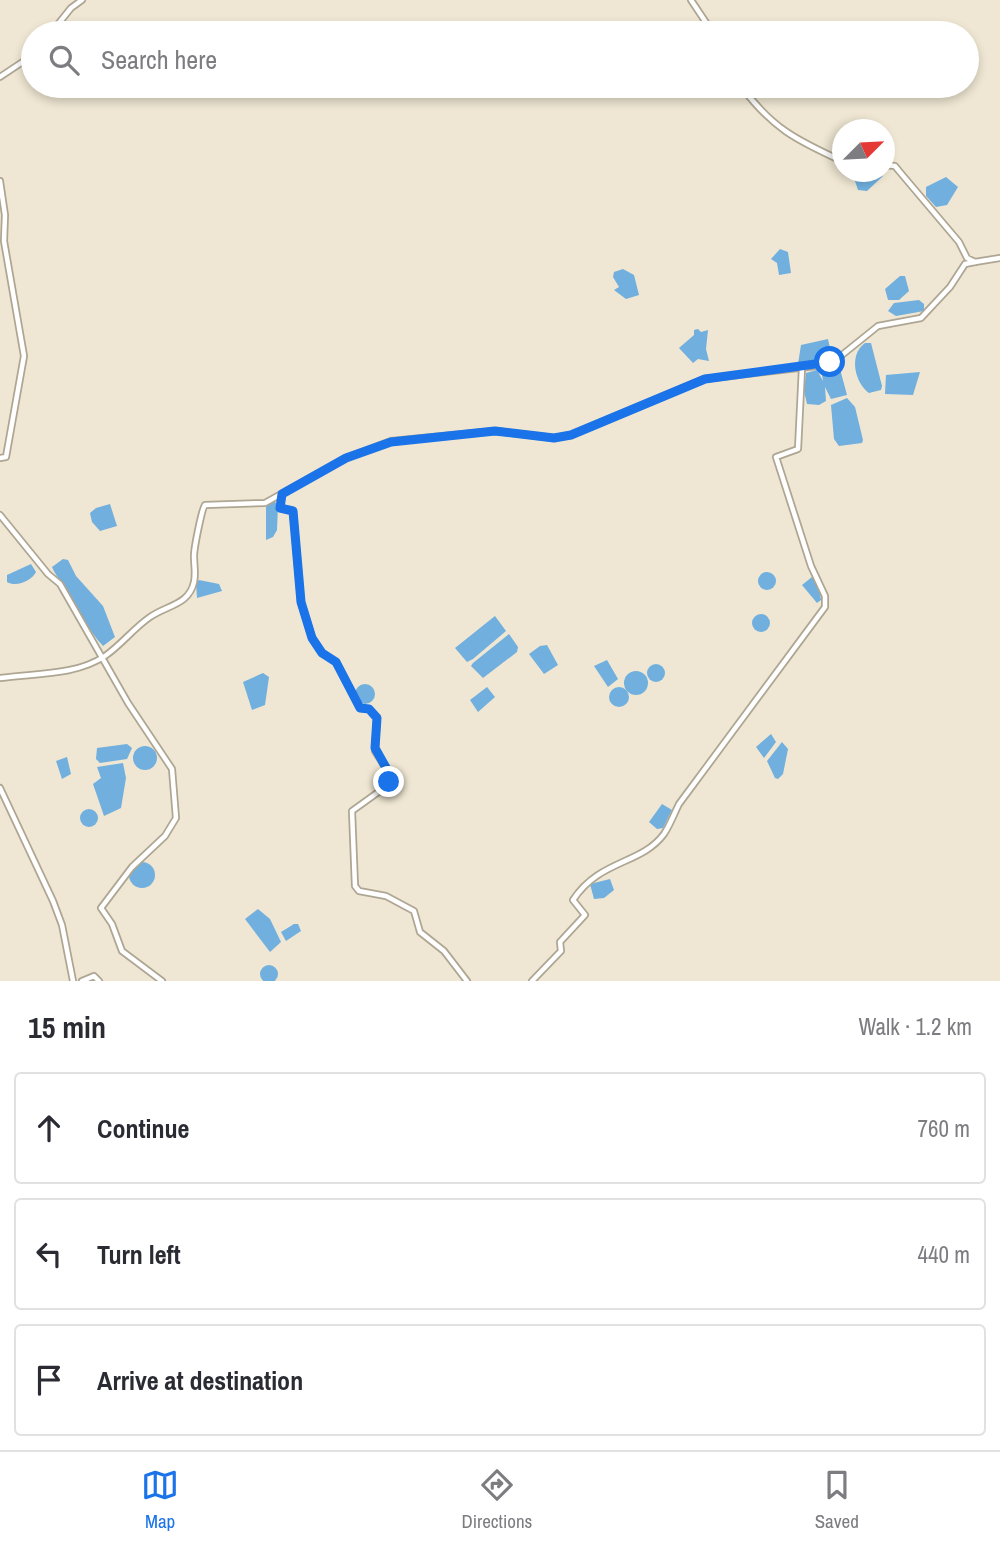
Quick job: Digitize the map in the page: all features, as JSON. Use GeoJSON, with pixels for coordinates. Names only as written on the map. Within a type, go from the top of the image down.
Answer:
{"type":"FeatureCollection","features":[{"type":"Feature","properties":{"kind":"street"},"geometry":{"type":"LineString","coordinates":[[61,21],[82,0]]}},
{"type":"Feature","properties":{"kind":"street"},"geometry":{"type":"LineString","coordinates":[[691,0],[705,21]]}},
{"type":"Feature","properties":{"kind":"street"},"geometry":{"type":"LineString","coordinates":[[0,77],[21,63]]}},
{"type":"Feature","properties":{"kind":"street"},"geometry":{"type":"LineString","coordinates":[[752,98],[780,129],[794,139],[832,156]]}},
{"type":"Feature","properties":{"kind":"street"},"geometry":{"type":"LineString","coordinates":[[895,166],[959,242],[967,258],[975,262]]}},
{"type":"Feature","properties":{"kind":"street"},"geometry":{"type":"LineString","coordinates":[[0,181],[5,215],[4,241],[24,356],[6,457],[0,458]]}},
{"type":"Feature","properties":{"kind":"street"},"geometry":{"type":"LineString","coordinates":[[0,678],[65,672],[103,657],[148,618],[183,602],[191,594],[195,578],[193,552],[201,528],[202,507],[265,503],[346,458],[391,442],[495,431],[554,438],[571,435],[705,379],[803,368],[837,359],[884,323],[921,318],[947,291],[965,264],[1000,258]]}},
{"type":"Feature","properties":{"kind":"street"},"geometry":{"type":"LineString","coordinates":[[532,981],[561,951],[560,942],[585,915],[573,900],[583,885],[607,867],[631,858],[663,835],[687,793],[825,607],[825,596],[811,566],[776,457],[798,449],[803,368]]}},
{"type":"Feature","properties":{"kind":"street"},"geometry":{"type":"LineString","coordinates":[[282,494],[280,508],[293,511],[301,602],[312,638],[322,653],[336,662],[360,708],[369,709],[377,718],[375,751],[389,773],[389,782],[384,789],[352,811],[355,887],[359,891],[395,899],[414,911],[420,932],[444,951],[467,981]]}},
{"type":"Feature","properties":{"kind":"street"},"geometry":{"type":"LineString","coordinates":[[0,516],[48,574],[60,583],[172,769],[176,818],[165,836],[132,867],[101,908],[112,924],[122,951],[162,981]]}},
{"type":"Feature","properties":{"kind":"street"},"geometry":{"type":"LineString","coordinates":[[0,788],[53,901],[62,925],[73,981]]}},
{"type":"Feature","properties":{"kind":"street"},"geometry":{"type":"LineString","coordinates":[[82,981],[94,976],[99,981]]}},
{"type":"Feature","properties":{"kind":"water"},"geometry":{"type":"Polygon","coordinates":[[[946,177],[958,187],[947,205],[936,207],[926,196],[926,187],[946,177]]]}},
{"type":"Feature","properties":{"kind":"water"},"geometry":{"type":"Polygon","coordinates":[[[855,182],[877,182],[867,191],[858,190],[855,182]]]}},
{"type":"Feature","properties":{"kind":"water"},"geometry":{"type":"Polygon","coordinates":[[[780,249],[788,252],[791,273],[779,275],[777,263],[771,259],[780,249]]]}},
{"type":"Feature","properties":{"kind":"water"},"geometry":{"type":"Polygon","coordinates":[[[623,269],[634,275],[639,295],[626,299],[614,290],[619,287],[613,277],[614,272],[623,269]]]}},
{"type":"Feature","properties":{"kind":"water"},"geometry":{"type":"Polygon","coordinates":[[[900,276],[905,276],[909,291],[899,300],[888,300],[885,289],[900,276]]]}},
{"type":"Feature","properties":{"kind":"water"},"geometry":{"type":"Polygon","coordinates":[[[919,300],[924,304],[924,311],[896,316],[888,311],[894,303],[919,300]]]}},
{"type":"Feature","properties":{"kind":"water"},"geometry":{"type":"Polygon","coordinates":[[[694,330],[701,332],[708,330],[706,349],[709,361],[698,359],[693,363],[679,348],[694,335],[694,330]]]}},
{"type":"Feature","properties":{"kind":"water"},"geometry":{"type":"Polygon","coordinates":[[[828,339],[831,353],[825,359],[810,365],[798,364],[801,345],[828,339]]]}},
{"type":"Feature","properties":{"kind":"water"},"geometry":{"type":"Polygon","coordinates":[[[865,343],[871,343],[882,386],[881,390],[869,393],[860,383],[855,369],[856,354],[865,343]]]}},
{"type":"Feature","properties":{"kind":"water"},"geometry":{"type":"Polygon","coordinates":[[[833,363],[840,369],[847,395],[831,399],[825,387],[826,401],[819,405],[807,404],[804,391],[806,373],[817,370],[823,381],[821,369],[833,363]]]}},
{"type":"Feature","properties":{"kind":"water"},"geometry":{"type":"Polygon","coordinates":[[[920,372],[913,395],[885,394],[886,375],[920,372]]]}},
{"type":"Feature","properties":{"kind":"water"},"geometry":{"type":"Polygon","coordinates":[[[847,398],[855,407],[863,440],[862,443],[839,446],[834,439],[831,405],[847,398]]]}},
{"type":"Feature","properties":{"kind":"water"},"geometry":{"type":"Polygon","coordinates":[[[274,501],[278,505],[277,530],[273,537],[266,540],[266,507],[274,501]]]}},
{"type":"Feature","properties":{"kind":"water"},"geometry":{"type":"Polygon","coordinates":[[[110,504],[117,526],[100,531],[92,522],[90,513],[110,504]]]}},
{"type":"Feature","properties":{"kind":"water"},"geometry":{"type":"Polygon","coordinates":[[[63,559],[68,560],[76,576],[103,606],[115,637],[103,646],[53,570],[52,567],[63,559]]]}},
{"type":"Feature","properties":{"kind":"water"},"geometry":{"type":"Polygon","coordinates":[[[31,564],[36,572],[31,578],[20,584],[7,582],[7,575],[31,564]]]}},
{"type":"Feature","properties":{"kind":"water"},"geometry":{"type":"Polygon","coordinates":[[[767,572],[773,575],[776,581],[773,587],[767,590],[761,587],[758,581],[761,575],[767,572]]]}},
{"type":"Feature","properties":{"kind":"water"},"geometry":{"type":"Polygon","coordinates":[[[812,577],[819,587],[821,600],[817,603],[802,585],[812,577]]]}},
{"type":"Feature","properties":{"kind":"water"},"geometry":{"type":"Polygon","coordinates":[[[199,580],[219,584],[222,591],[197,598],[196,583],[199,580]]]}},
{"type":"Feature","properties":{"kind":"water"},"geometry":{"type":"Polygon","coordinates":[[[761,614],[767,617],[770,623],[767,629],[761,632],[755,629],[752,623],[755,617],[761,614]]]}},
{"type":"Feature","properties":{"kind":"water"},"geometry":{"type":"Polygon","coordinates":[[[495,616],[506,631],[467,662],[455,648],[495,616]]]}},
{"type":"Feature","properties":{"kind":"water"},"geometry":{"type":"Polygon","coordinates":[[[509,634],[518,647],[517,652],[483,678],[471,666],[509,634]]]}},
{"type":"Feature","properties":{"kind":"water"},"geometry":{"type":"Polygon","coordinates":[[[547,645],[558,665],[544,674],[529,654],[540,646],[547,645]]]}},
{"type":"Feature","properties":{"kind":"water"},"geometry":{"type":"Polygon","coordinates":[[[607,660],[618,679],[608,687],[594,666],[607,660]]]}},
{"type":"Feature","properties":{"kind":"water"},"geometry":{"type":"Polygon","coordinates":[[[656,664],[662,667],[665,673],[662,679],[656,682],[650,679],[647,673],[650,667],[656,664]]]}},
{"type":"Feature","properties":{"kind":"water"},"geometry":{"type":"Polygon","coordinates":[[[631,671],[641,671],[648,678],[648,688],[641,695],[631,695],[624,688],[624,678],[631,671]]]}},
{"type":"Feature","properties":{"kind":"water"},"geometry":{"type":"Polygon","coordinates":[[[263,673],[269,677],[265,705],[252,710],[243,682],[263,673]]]}},
{"type":"Feature","properties":{"kind":"water"},"geometry":{"type":"Polygon","coordinates":[[[365,684],[372,687],[375,694],[372,701],[365,704],[358,701],[355,694],[358,687],[365,684]]]}},
{"type":"Feature","properties":{"kind":"water"},"geometry":{"type":"Polygon","coordinates":[[[487,687],[495,697],[478,712],[470,700],[487,687]]]}},
{"type":"Feature","properties":{"kind":"water"},"geometry":{"type":"Polygon","coordinates":[[[619,687],[626,690],[629,697],[626,704],[619,707],[612,704],[609,697],[612,690],[619,687]]]}},
{"type":"Feature","properties":{"kind":"water"},"geometry":{"type":"Polygon","coordinates":[[[771,734],[776,742],[764,758],[756,747],[771,734]]]}},
{"type":"Feature","properties":{"kind":"water"},"geometry":{"type":"Polygon","coordinates":[[[782,742],[788,749],[783,774],[778,779],[767,761],[782,742]]]}},
{"type":"Feature","properties":{"kind":"water"},"geometry":{"type":"Polygon","coordinates":[[[127,744],[132,748],[127,759],[100,763],[96,759],[97,748],[127,744]]]}},
{"type":"Feature","properties":{"kind":"water"},"geometry":{"type":"Polygon","coordinates":[[[145,746],[154,749],[157,758],[154,767],[145,770],[136,767],[133,758],[136,749],[145,746]]]}},
{"type":"Feature","properties":{"kind":"water"},"geometry":{"type":"Polygon","coordinates":[[[67,757],[71,774],[62,779],[56,761],[67,757]]]}},
{"type":"Feature","properties":{"kind":"water"},"geometry":{"type":"Polygon","coordinates":[[[123,763],[126,778],[121,808],[104,816],[93,784],[101,778],[97,767],[123,763]]]}},
{"type":"Feature","properties":{"kind":"water"},"geometry":{"type":"Polygon","coordinates":[[[662,804],[672,810],[663,828],[657,829],[649,822],[662,804]]]}},
{"type":"Feature","properties":{"kind":"water"},"geometry":{"type":"Polygon","coordinates":[[[89,809],[95,812],[98,818],[95,824],[89,827],[83,824],[80,818],[83,812],[89,809]]]}},
{"type":"Feature","properties":{"kind":"water"},"geometry":{"type":"Polygon","coordinates":[[[142,862],[151,866],[155,875],[151,884],[142,888],[133,884],[129,875],[133,866],[142,862]]]}},
{"type":"Feature","properties":{"kind":"water"},"geometry":{"type":"Polygon","coordinates":[[[610,879],[614,890],[604,898],[594,899],[590,884],[610,879]]]}},
{"type":"Feature","properties":{"kind":"water"},"geometry":{"type":"Polygon","coordinates":[[[258,909],[270,919],[281,942],[270,952],[245,919],[258,909]]]}},
{"type":"Feature","properties":{"kind":"water"},"geometry":{"type":"Polygon","coordinates":[[[298,924],[301,931],[286,941],[281,932],[298,924]]]}},
{"type":"Feature","properties":{"kind":"water"},"geometry":{"type":"Polygon","coordinates":[[[269,965],[277,971],[274,981],[264,981],[260,974],[263,968],[269,965]]]}},
{"type":"Feature","properties":{"kind":"route"},"geometry":{"type":"LineString","coordinates":[[389,782],[389,773],[375,751],[377,718],[369,709],[360,708],[336,662],[322,653],[312,638],[301,602],[293,511],[280,508],[282,494],[346,458],[391,442],[495,431],[554,438],[571,435],[705,379],[830,362]]}}]}
